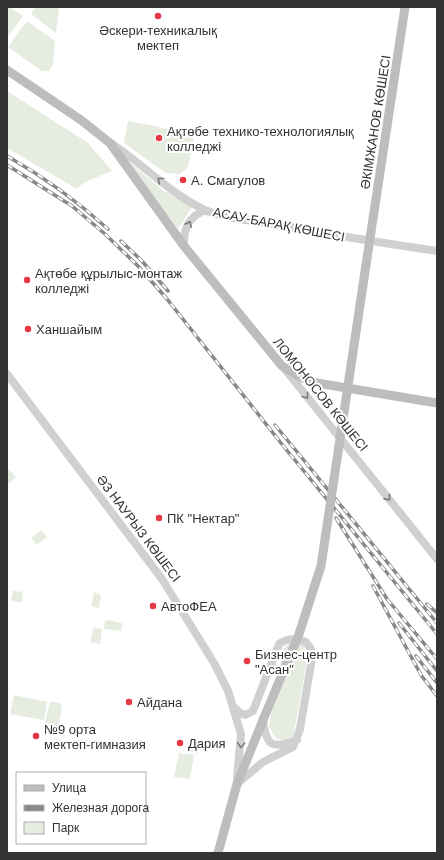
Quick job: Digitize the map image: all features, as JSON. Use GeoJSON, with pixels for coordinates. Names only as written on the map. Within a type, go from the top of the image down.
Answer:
{"type":"FeatureCollection","features":[{"type":"Feature","properties":{"kind":"main road","name":"ӘКІМЖАНОВ КӨШЕСІ"},"geometry":{"type":"LineString","coordinates":[[237,784],[299,634],[321,566],[405,7]]}},
{"type":"Feature","properties":{"kind":"main road","name":"ЛОМОНОСОВ КӨШЕСІ"},"geometry":{"type":"LineString","coordinates":[[7,70],[85,123],[114,145],[184,246],[282,366]]}},
{"type":"Feature","properties":{"kind":"main road"},"geometry":{"type":"LineString","coordinates":[[282,366],[302,378],[317,383],[437,403]]}},
{"type":"Feature","properties":{"kind":"main road"},"geometry":{"type":"LineString","coordinates":[[218,853],[237,784]]}},
{"type":"Feature","properties":{"kind":"street","name":"АСАУ-БАРАҚ КӨШЕСІ"},"geometry":{"type":"LineString","coordinates":[[114,145],[130,155],[170,189],[205,210],[225,216],[437,251]]}},
{"type":"Feature","properties":{"kind":"street"},"geometry":{"type":"LineString","coordinates":[[184,246],[184,233],[190,220],[194,215],[205,210]]}},
{"type":"Feature","properties":{"kind":"street","name":"ЛОМОНОСОВ КӨШЕСІ"},"geometry":{"type":"LineString","coordinates":[[282,366],[437,559]]}},
{"type":"Feature","properties":{"kind":"street","name":"ӘЗ НАУРЫЗ КӨШЕСІ"},"geometry":{"type":"LineString","coordinates":[[7,374],[162,579],[214,663],[234,707],[241,742],[237,784]]}},
{"type":"Feature","properties":{"kind":"street"},"geometry":{"type":"LineString","coordinates":[[234,707],[240,713],[245,715],[253,711],[279,644],[286,639],[306,642],[311,649],[312,658],[297,740],[293,747],[256,766],[237,784]]}},
{"type":"Feature","properties":{"kind":"street"},"geometry":{"type":"LineString","coordinates":[[263,720],[266,735],[272,743],[282,746],[297,740]]}},
{"type":"Feature","properties":{"kind":"green space"},"geometry":{"type":"Polygon","coordinates":[[[7,7],[10,7],[23,16],[7,38],[7,7]]]}},
{"type":"Feature","properties":{"kind":"green space"},"geometry":{"type":"Polygon","coordinates":[[[36,7],[59,7],[56,33],[31,14],[36,7]]]}},
{"type":"Feature","properties":{"kind":"green space"},"geometry":{"type":"Polygon","coordinates":[[[27,21],[55,41],[53,65],[49,71],[42,71],[8,47],[27,21]]]}},
{"type":"Feature","properties":{"kind":"green space"},"geometry":{"type":"Polygon","coordinates":[[[7,91],[88,143],[112,171],[83,183],[77,189],[7,148],[7,91]]]}},
{"type":"Feature","properties":{"kind":"green space","name":"Ақтөбе технико-технологиялық колледжі"},"geometry":{"type":"Polygon","coordinates":[[[128,121],[194,134],[188,168],[179,174],[166,173],[124,143],[128,121]]]}},
{"type":"Feature","properties":{"kind":"green space"},"geometry":{"type":"Polygon","coordinates":[[[122,156],[164,191],[193,206],[178,229],[122,156]]]}},
{"type":"Feature","properties":{"kind":"green space"},"geometry":{"type":"Polygon","coordinates":[[[8,469],[16,477],[9,484],[7,482],[8,469]]]}},
{"type":"Feature","properties":{"kind":"green space"},"geometry":{"type":"Polygon","coordinates":[[[41,530],[47,537],[37,545],[31,538],[41,530]]]}},
{"type":"Feature","properties":{"kind":"green space"},"geometry":{"type":"Polygon","coordinates":[[[13,591],[23,592],[22,602],[11,601],[13,591]]]}},
{"type":"Feature","properties":{"kind":"green space"},"geometry":{"type":"Polygon","coordinates":[[[94,592],[101,595],[99,608],[91,606],[94,592]]]}},
{"type":"Feature","properties":{"kind":"green space"},"geometry":{"type":"Polygon","coordinates":[[[107,620],[122,623],[121,631],[104,629],[105,621],[107,620]]]}},
{"type":"Feature","properties":{"kind":"green space"},"geometry":{"type":"Polygon","coordinates":[[[93,628],[102,629],[100,644],[90,642],[93,628]]]}},
{"type":"Feature","properties":{"kind":"green space"},"geometry":{"type":"Polygon","coordinates":[[[290,643],[303,645],[308,654],[294,733],[292,737],[284,740],[276,739],[269,726],[283,649],[290,643]]]}},
{"type":"Feature","properties":{"kind":"green space"},"geometry":{"type":"Polygon","coordinates":[[[14,695],[47,702],[44,720],[10,714],[14,695]]]}},
{"type":"Feature","properties":{"kind":"green space"},"geometry":{"type":"Polygon","coordinates":[[[50,702],[60,703],[62,707],[59,725],[55,727],[47,726],[45,722],[50,702]]]}},
{"type":"Feature","properties":{"kind":"green space"},"geometry":{"type":"Polygon","coordinates":[[[190,739],[202,741],[197,754],[187,750],[190,739]]]}},
{"type":"Feature","properties":{"kind":"green space"},"geometry":{"type":"Polygon","coordinates":[[[179,753],[194,755],[190,779],[174,777],[179,753]]]}},
{"type":"Feature","properties":{"kind":"railway"},"geometry":{"type":"LineString","coordinates":[[7,156],[34,172],[84,208],[108,229]]}},
{"type":"Feature","properties":{"kind":"railway"},"geometry":{"type":"LineString","coordinates":[[7,165],[72,206],[105,234],[138,266],[167,299],[285,448],[437,634]]}},
{"type":"Feature","properties":{"kind":"railway"},"geometry":{"type":"LineString","coordinates":[[121,241],[142,261],[168,291]]}},
{"type":"Feature","properties":{"kind":"railway"},"geometry":{"type":"LineString","coordinates":[[275,425],[437,623]]}},
{"type":"Feature","properties":{"kind":"railway"},"geometry":{"type":"LineString","coordinates":[[336,518],[387,599],[437,659]]}},
{"type":"Feature","properties":{"kind":"railway"},"geometry":{"type":"LineString","coordinates":[[373,586],[421,675],[437,696]]}},
{"type":"Feature","properties":{"kind":"railway"},"geometry":{"type":"LineString","coordinates":[[427,604],[437,613]]}},
{"type":"Feature","properties":{"kind":"railway"},"geometry":{"type":"LineString","coordinates":[[399,623],[437,671]]}},
{"type":"Feature","properties":{"kind":"railway"},"geometry":{"type":"LineString","coordinates":[[416,656],[437,683]]}},
{"type":"Feature","properties":{"kind":"place","name":"Әскери-техникалық мектеп"},"geometry":{"type":"Point","coordinates":[158,16]}},
{"type":"Feature","properties":{"kind":"place","name":"Ақтөбе технико-технологиялық колледжі"},"geometry":{"type":"Point","coordinates":[159,138]}},
{"type":"Feature","properties":{"kind":"place","name":"А. Смагулов"},"geometry":{"type":"Point","coordinates":[183,180]}},
{"type":"Feature","properties":{"kind":"place","name":"Ақтөбе құрылыс-монтаж колледжі"},"geometry":{"type":"Point","coordinates":[27,280]}},
{"type":"Feature","properties":{"kind":"place","name":"Ханшайым"},"geometry":{"type":"Point","coordinates":[28,329]}},
{"type":"Feature","properties":{"kind":"place","name":"ПК \"Нектар\""},"geometry":{"type":"Point","coordinates":[159,518]}},
{"type":"Feature","properties":{"kind":"place","name":"АвтоФЕА"},"geometry":{"type":"Point","coordinates":[153,606]}},
{"type":"Feature","properties":{"kind":"place","name":"Бизнес-центр \"Асан\""},"geometry":{"type":"Point","coordinates":[247,661]}},
{"type":"Feature","properties":{"kind":"place","name":"Айдана"},"geometry":{"type":"Point","coordinates":[129,702]}},
{"type":"Feature","properties":{"kind":"place","name":"№9 орта мектеп-гимназия"},"geometry":{"type":"Point","coordinates":[36,736]}},
{"type":"Feature","properties":{"kind":"place","name":"Дария"},"geometry":{"type":"Point","coordinates":[180,743]}}]}
